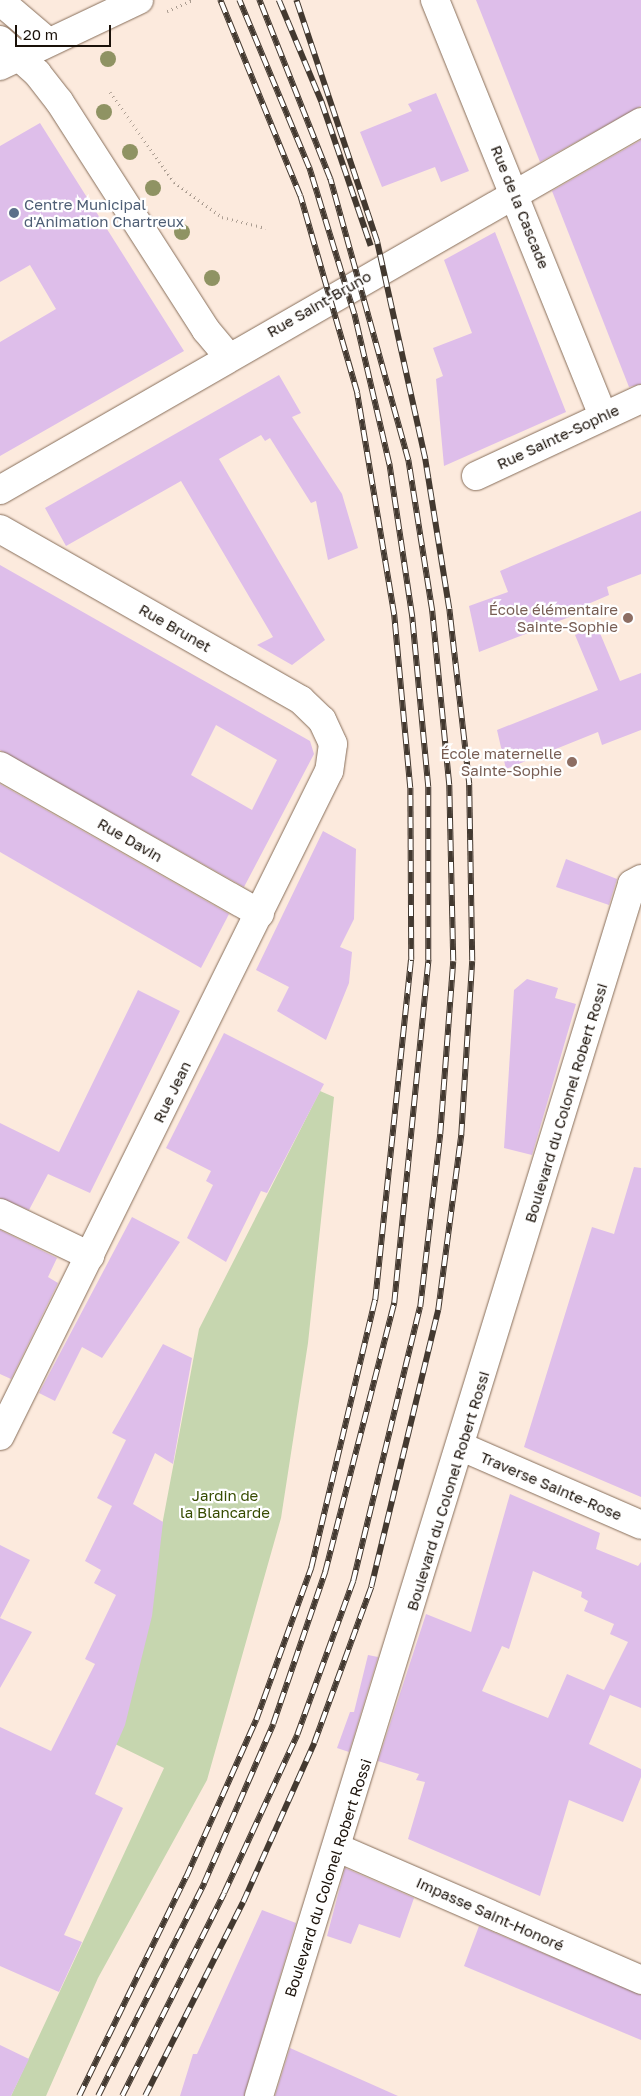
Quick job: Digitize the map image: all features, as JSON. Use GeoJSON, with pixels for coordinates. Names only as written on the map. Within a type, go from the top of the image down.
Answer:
{"type":"FeatureCollection","features":[{"type":"Feature","properties":{"kind":"street"},"geometry":{"type":"LineString","coordinates":[[139,0],[46,40],[6,54],[60,101],[206,330],[228,356]]}},
{"type":"Feature","properties":{"kind":"street","name":"Rue de la Cascade"},"geometry":{"type":"LineString","coordinates":[[435,0],[515,193],[603,416]]}},
{"type":"Feature","properties":{"kind":"street"},"geometry":{"type":"LineString","coordinates":[[0,1],[46,40]]}},
{"type":"Feature","properties":{"kind":"street","name":"Rue Saint-Bruno"},"geometry":{"type":"LineString","coordinates":[[0,490],[228,356],[641,122]]}},
{"type":"Feature","properties":{"kind":"street","name":"Rue Sainte-Sophie"},"geometry":{"type":"LineString","coordinates":[[476,476],[641,399]]}},
{"type":"Feature","properties":{"kind":"street","name":"Rue Brunet"},"geometry":{"type":"LineString","coordinates":[[0,529],[301,700],[322,720],[332,744]]}},
{"type":"Feature","properties":{"kind":"street","name":"Rue Jean"},"geometry":{"type":"LineString","coordinates":[[0,1436],[260,914],[329,771],[332,744]]}},
{"type":"Feature","properties":{"kind":"street","name":"Rue Davin"},"geometry":{"type":"LineString","coordinates":[[0,766],[260,914]]}},
{"type":"Feature","properties":{"kind":"street","name":"Boulevard du Colonel Robert Rossi"},"geometry":{"type":"LineString","coordinates":[[259,2096],[338,1848],[637,882]]}},
{"type":"Feature","properties":{"kind":"street"},"geometry":{"type":"LineString","coordinates":[[0,1213],[90,1256]]}},
{"type":"Feature","properties":{"kind":"street","name":"Traverse Sainte-Rose"},"geometry":{"type":"LineString","coordinates":[[462,1447],[641,1525]]}},
{"type":"Feature","properties":{"kind":"street","name":"Impasse Saint-Honoré"},"geometry":{"type":"LineString","coordinates":[[338,1848],[641,1980]]}},
{"type":"Feature","properties":{"kind":"path"},"geometry":{"type":"LineString","coordinates":[[110,92],[174,182],[222,217],[266,228]]}},
{"type":"Feature","properties":{"kind":"green space","name":"Jardin de la Blancarde"},"geometry":{"type":"Polygon","coordinates":[[[320,1091],[334,1097],[308,1343],[281,1518],[207,1780],[98,1978],[46,2096],[11,2096],[164,1768],[113,1743],[160,1536],[199,1329],[320,1091]]]}},
{"type":"Feature","properties":{"kind":"building"},"geometry":{"type":"Polygon","coordinates":[[[476,0],[641,0],[641,106],[540,162],[476,0]]]}},
{"type":"Feature","properties":{"kind":"building"},"geometry":{"type":"Polygon","coordinates":[[[436,93],[469,171],[441,182],[435,167],[382,187],[360,132],[412,111],[408,104],[436,93]]]}},
{"type":"Feature","properties":{"kind":"building"},"geometry":{"type":"Polygon","coordinates":[[[40,123],[184,351],[0,456],[0,342],[56,309],[30,265],[0,282],[0,146],[40,123]]]}},
{"type":"Feature","properties":{"kind":"building"},"geometry":{"type":"Polygon","coordinates":[[[641,140],[641,384],[629,387],[552,191],[641,140]]]}},
{"type":"Feature","properties":{"kind":"building"},"geometry":{"type":"Polygon","coordinates":[[[495,232],[566,412],[444,466],[436,379],[443,376],[433,348],[472,333],[444,260],[495,232]]]}},
{"type":"Feature","properties":{"kind":"building"},"geometry":{"type":"Polygon","coordinates":[[[279,375],[301,413],[292,417],[342,494],[358,548],[328,560],[316,501],[311,503],[270,438],[265,441],[261,435],[219,459],[325,640],[292,665],[257,645],[273,637],[181,481],[66,546],[45,508],[279,375]]]}},
{"type":"Feature","properties":{"kind":"building"},"geometry":{"type":"Polygon","coordinates":[[[641,511],[641,574],[607,587],[609,595],[588,604],[590,609],[479,652],[469,606],[508,592],[500,571],[641,511]]]}},
{"type":"Feature","properties":{"kind":"building"},"geometry":{"type":"Polygon","coordinates":[[[0,565],[310,741],[314,754],[244,887],[0,750],[0,565]],[[216,725],[191,775],[252,810],[277,760],[216,725]]]}},
{"type":"Feature","properties":{"kind":"building"},"geometry":{"type":"Polygon","coordinates":[[[597,626],[620,681],[641,673],[641,730],[602,745],[598,732],[506,769],[497,730],[598,690],[575,635],[597,626]]]}},
{"type":"Feature","properties":{"kind":"building"},"geometry":{"type":"Polygon","coordinates":[[[0,784],[229,914],[201,968],[0,852],[0,784]]]}},
{"type":"Feature","properties":{"kind":"building"},"geometry":{"type":"Polygon","coordinates":[[[323,831],[356,849],[354,919],[340,947],[352,952],[349,983],[326,1040],[277,1011],[289,987],[256,970],[323,831]]]}},
{"type":"Feature","properties":{"kind":"building"},"geometry":{"type":"Polygon","coordinates":[[[566,859],[617,879],[609,905],[556,887],[566,859]]]}},
{"type":"Feature","properties":{"kind":"building"},"geometry":{"type":"Polygon","coordinates":[[[527,979],[558,988],[555,998],[576,1004],[532,1155],[504,1148],[514,990],[527,979]]]}},
{"type":"Feature","properties":{"kind":"building"},"geometry":{"type":"Polygon","coordinates":[[[138,990],[180,1011],[90,1193],[48,1174],[29,1210],[0,1198],[0,1123],[59,1152],[138,990]]]}},
{"type":"Feature","properties":{"kind":"building"},"geometry":{"type":"Polygon","coordinates":[[[224,1033],[324,1084],[267,1193],[261,1191],[226,1262],[187,1238],[213,1185],[206,1181],[211,1171],[166,1148],[224,1033]]]}},
{"type":"Feature","properties":{"kind":"building"},"geometry":{"type":"Polygon","coordinates":[[[634,1167],[641,1168],[641,1497],[524,1447],[592,1227],[614,1234],[634,1167]]]}},
{"type":"Feature","properties":{"kind":"building"},"geometry":{"type":"Polygon","coordinates":[[[132,1217],[180,1242],[102,1358],[82,1347],[55,1401],[39,1393],[132,1217]]]}},
{"type":"Feature","properties":{"kind":"building"},"geometry":{"type":"Polygon","coordinates":[[[0,1230],[57,1258],[48,1277],[58,1283],[11,1379],[0,1374],[0,1230]]]}},
{"type":"Feature","properties":{"kind":"building"},"geometry":{"type":"Polygon","coordinates":[[[163,1344],[192,1358],[173,1464],[155,1453],[133,1504],[163,1522],[152,1616],[125,1725],[95,1794],[123,1808],[64,1935],[82,1942],[59,1992],[0,1966],[0,1727],[51,1751],[95,1664],[85,1659],[116,1595],[94,1583],[101,1570],[85,1561],[112,1506],[97,1498],[126,1440],[112,1433],[163,1344]]]}},
{"type":"Feature","properties":{"kind":"building"},"geometry":{"type":"Polygon","coordinates":[[[510,1494],[600,1533],[596,1549],[638,1566],[641,1562],[641,1708],[610,1695],[589,1744],[641,1769],[641,1777],[623,1822],[569,1800],[540,1896],[408,1839],[425,1782],[416,1780],[419,1774],[378,1761],[426,1614],[471,1632],[510,1494]],[[533,1571],[509,1649],[502,1646],[482,1691],[548,1718],[567,1674],[604,1690],[628,1642],[610,1634],[614,1624],[584,1611],[588,1601],[581,1597],[582,1592],[533,1571]]]}},
{"type":"Feature","properties":{"kind":"building"},"geometry":{"type":"Polygon","coordinates":[[[0,1545],[30,1560],[0,1618],[0,1545]]]}},
{"type":"Feature","properties":{"kind":"building"},"geometry":{"type":"Polygon","coordinates":[[[0,1618],[32,1632],[0,1688],[0,1618]]]}},
{"type":"Feature","properties":{"kind":"building"},"geometry":{"type":"Polygon","coordinates":[[[368,1655],[378,1657],[349,1752],[337,1748],[350,1712],[354,1712],[368,1655]]]}},
{"type":"Feature","properties":{"kind":"building"},"geometry":{"type":"Polygon","coordinates":[[[345,1868],[414,1898],[400,1938],[359,1924],[351,1944],[327,1936],[345,1868]]]}},
{"type":"Feature","properties":{"kind":"building"},"geometry":{"type":"Polygon","coordinates":[[[262,1910],[296,1923],[244,2096],[180,2096],[193,2054],[197,2054],[262,1910]]]}},
{"type":"Feature","properties":{"kind":"building"},"geometry":{"type":"Polygon","coordinates":[[[479,1926],[641,1995],[641,2040],[464,1966],[479,1926]]]}},
{"type":"Feature","properties":{"kind":"building"},"geometry":{"type":"Polygon","coordinates":[[[0,2045],[29,2059],[11,2096],[0,2096],[0,2045]]]}},
{"type":"Feature","properties":{"kind":"building"},"geometry":{"type":"Polygon","coordinates":[[[290,2048],[398,2096],[275,2096],[290,2048]]]}},
{"type":"Feature","properties":{"kind":"railway"},"geometry":{"type":"LineString","coordinates":[[79,2096],[186,1877],[256,1720],[311,1568],[375,1300],[411,960],[410,788],[394,615],[357,393],[300,196],[220,0]]}},
{"type":"Feature","properties":{"kind":"railway"},"geometry":{"type":"LineString","coordinates":[[98,2096],[204,1883],[273,1724],[325,1572],[394,1303],[428,960],[428,787],[412,617],[389,464],[354,314],[309,168],[239,0]]}},
{"type":"Feature","properties":{"kind":"railway"},"geometry":{"type":"LineString","coordinates":[[122,2096],[224,1893],[297,1735],[353,1581],[420,1307],[440,1134],[453,961],[449,785],[432,611],[408,460],[330,179],[259,0]]}},
{"type":"Feature","properties":{"kind":"railway"},"geometry":{"type":"LineString","coordinates":[[279,0],[322,103],[371,246]]}},
{"type":"Feature","properties":{"kind":"railway"},"geometry":{"type":"LineString","coordinates":[[145,2096],[243,1902],[314,1743],[371,1587],[438,1310],[461,1135],[472,961],[469,784],[449,609],[425,459],[377,242],[296,0]]}},
{"type":"Feature","properties":{"kind":"place","name":"Centre Municipal d'Animation Chartreux"},"geometry":{"type":"Point","coordinates":[14,213]}},
{"type":"Feature","properties":{"kind":"place","name":"École élémentaire Sainte-Sophie"},"geometry":{"type":"Point","coordinates":[628,618]}},
{"type":"Feature","properties":{"kind":"place","name":"École maternelle Sainte-Sophie"},"geometry":{"type":"Point","coordinates":[572,762]}}]}
